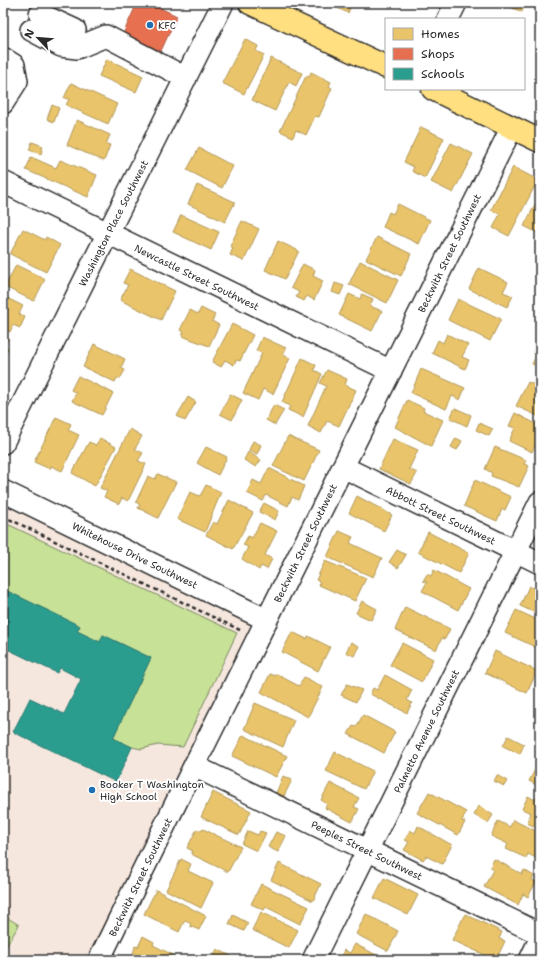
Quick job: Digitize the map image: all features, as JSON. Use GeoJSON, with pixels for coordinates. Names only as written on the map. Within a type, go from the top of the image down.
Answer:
{"type":"FeatureCollection","features":[{"type":"Feature","properties":{"kind":"main road"},"geometry":{"type":"LineString","coordinates":[[255,4],[385,67]]}},
{"type":"Feature","properties":{"kind":"main road"},"geometry":{"type":"LineString","coordinates":[[435,90],[540,141]]}},
{"type":"Feature","properties":{"kind":"street","name":"Washington Place Southwest"},"geometry":{"type":"LineString","coordinates":[[3,443],[223,3]]}},
{"type":"Feature","properties":{"kind":"street"},"geometry":{"type":"LineString","coordinates":[[448,18],[456,3]]}},
{"type":"Feature","properties":{"kind":"street"},"geometry":{"type":"LineString","coordinates":[[75,30],[36,22],[61,46],[77,48],[106,36],[186,78]]}},
{"type":"Feature","properties":{"kind":"street"},"geometry":{"type":"LineString","coordinates":[[3,58],[14,65],[17,81],[3,103]]}},
{"type":"Feature","properties":{"kind":"street","name":"Beckwith Street Southwest"},"geometry":{"type":"LineString","coordinates":[[99,960],[342,467],[512,127]]}},
{"type":"Feature","properties":{"kind":"street","name":"Newcastle Street Southwest"},"geometry":{"type":"LineString","coordinates":[[3,182],[391,371]]}},
{"type":"Feature","properties":{"kind":"street","name":"Abbott Street Southwest"},"geometry":{"type":"LineString","coordinates":[[342,467],[540,563]]}},
{"type":"Feature","properties":{"kind":"street","name":"Whitehouse Drive Southwest"},"geometry":{"type":"LineString","coordinates":[[3,491],[267,620]]}},
{"type":"Feature","properties":{"kind":"street","name":"Palmetto Avenue Southwest"},"geometry":{"type":"LineString","coordinates":[[313,960],[540,502]]}},
{"type":"Feature","properties":{"kind":"street","name":"Peeples Street Southwest"},"geometry":{"type":"LineString","coordinates":[[194,766],[540,934]]}},
{"type":"Feature","properties":{"kind":"street"},"geometry":{"type":"LineString","coordinates":[[530,960],[540,938]]}},
{"type":"Feature","properties":{"kind":"path"},"geometry":{"type":"LineString","coordinates":[[3,516],[243,631]]}},
{"type":"Feature","properties":{"kind":"shaded area","name":"Booker T Washington High School"},"geometry":{"type":"Polygon","coordinates":[[[3,491],[267,620],[96,960],[3,960],[3,491]]]}},
{"type":"Feature","properties":{"kind":"green space"},"geometry":{"type":"Polygon","coordinates":[[[3,522],[237,633],[183,747],[158,745],[141,749],[132,747],[113,738],[151,658],[103,635],[100,642],[77,631],[80,626],[3,589],[3,522]]]}},
{"type":"Feature","properties":{"kind":"green space"},"geometry":{"type":"Polygon","coordinates":[[[3,915],[19,925],[4,950],[3,949],[3,915]]]}},
{"type":"Feature","properties":{"kind":"building: Homes"},"geometry":{"type":"Polygon","coordinates":[[[327,3],[352,3],[348,13],[327,3]]]}},
{"type":"Feature","properties":{"kind":"building: Homes"},"geometry":{"type":"Polygon","coordinates":[[[501,3],[525,3],[522,12],[501,3]]]}},
{"type":"Feature","properties":{"kind":"building: Homes"},"geometry":{"type":"Polygon","coordinates":[[[245,39],[258,46],[256,51],[264,55],[244,94],[222,83],[245,39]]]}},
{"type":"Feature","properties":{"kind":"building: Homes"},"geometry":{"type":"Polygon","coordinates":[[[271,58],[302,73],[296,86],[289,82],[275,111],[252,100],[271,58]]]}},
{"type":"Feature","properties":{"kind":"building: Homes"},"geometry":{"type":"Polygon","coordinates":[[[107,59],[143,76],[136,92],[99,76],[107,59]]]}},
{"type":"Feature","properties":{"kind":"building: Homes"},"geometry":{"type":"Polygon","coordinates":[[[311,72],[331,82],[329,86],[332,88],[319,117],[315,116],[306,135],[296,130],[293,137],[280,131],[306,76],[309,77],[311,72]]]}},
{"type":"Feature","properties":{"kind":"building: Homes"},"geometry":{"type":"Polygon","coordinates":[[[71,83],[117,104],[108,124],[66,105],[69,99],[64,98],[71,83]]]}},
{"type":"Feature","properties":{"kind":"building: Homes"},"geometry":{"type":"Polygon","coordinates":[[[52,105],[59,108],[54,122],[47,119],[52,105]]]}},
{"type":"Feature","properties":{"kind":"building: Homes"},"geometry":{"type":"Polygon","coordinates":[[[77,120],[110,135],[106,144],[110,145],[104,161],[67,145],[77,120]]]}},
{"type":"Feature","properties":{"kind":"building: Homes"},"geometry":{"type":"Polygon","coordinates":[[[421,127],[444,138],[425,178],[412,171],[414,167],[404,162],[421,127]]]}},
{"type":"Feature","properties":{"kind":"building: Homes"},"geometry":{"type":"Polygon","coordinates":[[[32,142],[43,146],[41,154],[29,150],[32,142]]]}},
{"type":"Feature","properties":{"kind":"building: Homes"},"geometry":{"type":"Polygon","coordinates":[[[451,143],[473,154],[453,193],[431,182],[451,143]]]}},
{"type":"Feature","properties":{"kind":"building: Homes"},"geometry":{"type":"Polygon","coordinates":[[[199,148],[233,166],[222,188],[187,170],[199,148]]]}},
{"type":"Feature","properties":{"kind":"building: Homes"},"geometry":{"type":"Polygon","coordinates":[[[31,157],[56,168],[60,160],[97,175],[88,197],[26,170],[31,157]]]}},
{"type":"Feature","properties":{"kind":"building: Homes"},"geometry":{"type":"Polygon","coordinates":[[[513,167],[538,180],[509,236],[493,228],[500,214],[491,210],[513,167]]]}},
{"type":"Feature","properties":{"kind":"building: Homes"},"geometry":{"type":"Polygon","coordinates":[[[197,185],[235,202],[225,222],[188,204],[197,185]]]}},
{"type":"Feature","properties":{"kind":"building: Homes"},"geometry":{"type":"Polygon","coordinates":[[[540,195],[540,234],[524,226],[540,195]]]}},
{"type":"Feature","properties":{"kind":"building: Homes"},"geometry":{"type":"Polygon","coordinates":[[[398,204],[430,220],[419,244],[383,227],[389,212],[393,214],[398,204]]]}},
{"type":"Feature","properties":{"kind":"building: Homes"},"geometry":{"type":"Polygon","coordinates":[[[181,215],[219,232],[211,250],[173,232],[181,215]]]}},
{"type":"Feature","properties":{"kind":"building: Homes"},"geometry":{"type":"Polygon","coordinates":[[[242,221],[259,229],[244,261],[230,255],[233,248],[230,246],[242,221]]]}},
{"type":"Feature","properties":{"kind":"building: Homes"},"geometry":{"type":"Polygon","coordinates":[[[23,229],[45,240],[46,237],[60,245],[46,272],[10,254],[23,229]]]}},
{"type":"Feature","properties":{"kind":"building: Homes"},"geometry":{"type":"Polygon","coordinates":[[[377,237],[411,254],[401,276],[366,259],[377,237]]]}},
{"type":"Feature","properties":{"kind":"building: Homes"},"geometry":{"type":"Polygon","coordinates":[[[278,241],[299,251],[285,279],[265,270],[278,241]]]}},
{"type":"Feature","properties":{"kind":"building: Homes"},"geometry":{"type":"Polygon","coordinates":[[[360,261],[398,280],[387,303],[349,284],[360,261]]]}},
{"type":"Feature","properties":{"kind":"building: Homes"},"geometry":{"type":"Polygon","coordinates":[[[303,264],[315,270],[313,276],[323,281],[314,300],[307,296],[304,301],[296,297],[299,292],[291,288],[303,264]]]}},
{"type":"Feature","properties":{"kind":"building: Homes"},"geometry":{"type":"Polygon","coordinates":[[[16,265],[45,279],[34,301],[5,287],[16,265]]]}},
{"type":"Feature","properties":{"kind":"building: Homes"},"geometry":{"type":"Polygon","coordinates":[[[479,268],[508,282],[503,292],[513,296],[507,307],[469,289],[479,268]]]}},
{"type":"Feature","properties":{"kind":"building: Homes"},"geometry":{"type":"Polygon","coordinates":[[[130,269],[175,291],[161,320],[120,300],[128,285],[123,283],[130,269]]]}},
{"type":"Feature","properties":{"kind":"building: Homes"},"geometry":{"type":"Polygon","coordinates":[[[335,283],[344,286],[340,295],[332,292],[335,283]]]}},
{"type":"Feature","properties":{"kind":"building: Homes"},"geometry":{"type":"Polygon","coordinates":[[[349,294],[360,299],[362,294],[373,299],[370,306],[382,311],[372,331],[339,315],[349,294]]]}},
{"type":"Feature","properties":{"kind":"building: Homes"},"geometry":{"type":"Polygon","coordinates":[[[3,296],[23,306],[19,314],[25,317],[20,328],[13,325],[10,332],[3,329],[3,296]]]}},
{"type":"Feature","properties":{"kind":"building: Homes"},"geometry":{"type":"Polygon","coordinates":[[[458,299],[501,319],[490,341],[448,320],[458,299]]]}},
{"type":"Feature","properties":{"kind":"building: Homes"},"geometry":{"type":"Polygon","coordinates":[[[201,308],[215,315],[212,321],[219,325],[209,346],[182,336],[184,332],[180,330],[190,310],[198,314],[201,308]]]}},
{"type":"Feature","properties":{"kind":"building: Homes"},"geometry":{"type":"Polygon","coordinates":[[[232,324],[253,335],[240,361],[236,360],[234,365],[225,360],[221,367],[212,362],[232,324]]]}},
{"type":"Feature","properties":{"kind":"building: Homes"},"geometry":{"type":"Polygon","coordinates":[[[447,334],[468,345],[462,357],[469,360],[465,369],[432,353],[438,340],[443,343],[447,334]]]}},
{"type":"Feature","properties":{"kind":"building: Homes"},"geometry":{"type":"Polygon","coordinates":[[[3,336],[8,338],[5,346],[8,348],[3,358],[3,336]]]}},
{"type":"Feature","properties":{"kind":"building: Homes"},"geometry":{"type":"Polygon","coordinates":[[[262,337],[286,348],[283,355],[290,358],[273,394],[263,389],[258,400],[243,393],[262,353],[256,351],[262,337]]]}},
{"type":"Feature","properties":{"kind":"building: Homes"},"geometry":{"type":"Polygon","coordinates":[[[540,340],[540,368],[532,364],[537,354],[533,352],[540,340]]]}},
{"type":"Feature","properties":{"kind":"building: Homes"},"geometry":{"type":"Polygon","coordinates":[[[94,344],[125,359],[121,368],[125,370],[120,379],[117,378],[115,382],[83,367],[94,344]]]}},
{"type":"Feature","properties":{"kind":"building: Homes"},"geometry":{"type":"Polygon","coordinates":[[[302,358],[316,365],[314,370],[322,374],[303,417],[288,410],[290,406],[282,402],[302,358]]]}},
{"type":"Feature","properties":{"kind":"building: Homes"},"geometry":{"type":"Polygon","coordinates":[[[421,369],[465,388],[460,400],[452,396],[446,409],[411,393],[421,369]]]}},
{"type":"Feature","properties":{"kind":"building: Homes"},"geometry":{"type":"Polygon","coordinates":[[[327,370],[347,379],[345,385],[356,390],[339,426],[327,421],[321,433],[308,426],[326,386],[320,383],[327,370]]]}},
{"type":"Feature","properties":{"kind":"building: Homes"},"geometry":{"type":"Polygon","coordinates":[[[78,376],[113,393],[102,415],[72,401],[76,393],[71,390],[78,376]]]}},
{"type":"Feature","properties":{"kind":"building: Homes"},"geometry":{"type":"Polygon","coordinates":[[[528,382],[540,387],[540,417],[516,406],[528,382]]]}},
{"type":"Feature","properties":{"kind":"building: Homes"},"geometry":{"type":"Polygon","coordinates":[[[230,394],[242,400],[232,420],[220,414],[230,394]]]}},
{"type":"Feature","properties":{"kind":"building: Homes"},"geometry":{"type":"Polygon","coordinates":[[[188,397],[196,402],[185,421],[177,416],[188,397]]]}},
{"type":"Feature","properties":{"kind":"building: Homes"},"geometry":{"type":"Polygon","coordinates":[[[407,400],[424,408],[423,411],[443,420],[431,446],[395,427],[407,400]]]}},
{"type":"Feature","properties":{"kind":"building: Homes"},"geometry":{"type":"Polygon","coordinates":[[[274,405],[284,410],[275,425],[266,420],[274,405]]]}},
{"type":"Feature","properties":{"kind":"building: Homes"},"geometry":{"type":"Polygon","coordinates":[[[455,408],[471,415],[467,426],[450,418],[455,408]]]}},
{"type":"Feature","properties":{"kind":"building: Homes"},"geometry":{"type":"Polygon","coordinates":[[[515,413],[540,426],[540,436],[532,452],[509,441],[515,428],[509,426],[515,413]]]}},
{"type":"Feature","properties":{"kind":"building: Homes"},"geometry":{"type":"Polygon","coordinates":[[[56,417],[71,424],[68,430],[79,435],[62,471],[51,466],[50,469],[34,462],[56,417]]]}},
{"type":"Feature","properties":{"kind":"building: Homes"},"geometry":{"type":"Polygon","coordinates":[[[479,423],[493,429],[489,436],[476,430],[479,423]]]}},
{"type":"Feature","properties":{"kind":"building: Homes"},"geometry":{"type":"Polygon","coordinates":[[[130,429],[142,436],[135,449],[143,453],[138,461],[146,464],[128,501],[122,498],[119,504],[104,497],[107,491],[100,488],[130,429]]]}},
{"type":"Feature","properties":{"kind":"building: Homes"},"geometry":{"type":"Polygon","coordinates":[[[288,436],[319,450],[304,481],[273,466],[288,436]]]}},
{"type":"Feature","properties":{"kind":"building: Homes"},"geometry":{"type":"Polygon","coordinates":[[[100,438],[116,447],[95,486],[72,473],[89,442],[96,445],[100,438]]]}},
{"type":"Feature","properties":{"kind":"building: Homes"},"geometry":{"type":"Polygon","coordinates":[[[456,438],[462,441],[457,450],[451,447],[456,438]]]}},
{"type":"Feature","properties":{"kind":"building: Homes"},"geometry":{"type":"Polygon","coordinates":[[[393,439],[418,450],[409,469],[417,473],[411,484],[379,469],[393,439]]]}},
{"type":"Feature","properties":{"kind":"building: Homes"},"geometry":{"type":"Polygon","coordinates":[[[253,441],[261,445],[257,454],[249,450],[253,441]]]}},
{"type":"Feature","properties":{"kind":"building: Homes"},"geometry":{"type":"Polygon","coordinates":[[[206,447],[227,457],[218,475],[197,463],[206,447]]]}},
{"type":"Feature","properties":{"kind":"building: Homes"},"geometry":{"type":"Polygon","coordinates":[[[495,447],[526,460],[524,464],[529,466],[519,487],[491,476],[492,473],[485,469],[495,447]]]}},
{"type":"Feature","properties":{"kind":"building: Homes"},"geometry":{"type":"Polygon","coordinates":[[[248,452],[261,460],[256,467],[244,460],[248,452]]]}},
{"type":"Feature","properties":{"kind":"building: Homes"},"geometry":{"type":"Polygon","coordinates":[[[269,468],[304,486],[298,500],[292,497],[288,506],[266,495],[263,501],[247,493],[253,480],[261,484],[269,468]]]}},
{"type":"Feature","properties":{"kind":"building: Homes"},"geometry":{"type":"Polygon","coordinates":[[[158,474],[176,482],[158,518],[138,508],[140,505],[136,502],[148,476],[155,479],[158,474]]]}},
{"type":"Feature","properties":{"kind":"building: Homes"},"geometry":{"type":"Polygon","coordinates":[[[475,480],[511,497],[505,510],[502,509],[497,521],[464,506],[475,480]]]}},
{"type":"Feature","properties":{"kind":"building: Homes"},"geometry":{"type":"Polygon","coordinates":[[[206,485],[221,492],[205,532],[177,519],[190,492],[200,496],[206,485]]]}},
{"type":"Feature","properties":{"kind":"building: Homes"},"geometry":{"type":"Polygon","coordinates":[[[357,496],[392,515],[384,531],[349,513],[357,496]]]}},
{"type":"Feature","properties":{"kind":"building: Homes"},"geometry":{"type":"Polygon","coordinates":[[[229,500],[253,513],[233,549],[206,535],[213,522],[217,524],[229,500]]]}},
{"type":"Feature","properties":{"kind":"building: Homes"},"geometry":{"type":"Polygon","coordinates":[[[264,503],[279,511],[275,520],[259,512],[264,503]]]}},
{"type":"Feature","properties":{"kind":"building: Homes"},"geometry":{"type":"Polygon","coordinates":[[[260,523],[277,531],[265,555],[272,559],[267,569],[261,566],[259,570],[242,559],[248,547],[243,545],[248,536],[252,538],[260,523]]]}},
{"type":"Feature","properties":{"kind":"building: Homes"},"geometry":{"type":"Polygon","coordinates":[[[339,531],[353,537],[350,543],[382,558],[373,577],[327,557],[339,531]]]}},
{"type":"Feature","properties":{"kind":"building: Homes"},"geometry":{"type":"Polygon","coordinates":[[[428,532],[469,553],[459,573],[418,552],[428,532]]]}},
{"type":"Feature","properties":{"kind":"building: Homes"},"geometry":{"type":"Polygon","coordinates":[[[397,550],[406,555],[398,568],[389,562],[397,550]]]}},
{"type":"Feature","properties":{"kind":"building: Homes"},"geometry":{"type":"Polygon","coordinates":[[[325,561],[366,578],[355,601],[319,585],[320,582],[316,580],[325,561]]]}},
{"type":"Feature","properties":{"kind":"building: Homes"},"geometry":{"type":"Polygon","coordinates":[[[434,570],[469,589],[458,610],[422,591],[427,582],[423,581],[427,574],[431,576],[434,570]]]}},
{"type":"Feature","properties":{"kind":"building: Homes"},"geometry":{"type":"Polygon","coordinates":[[[539,578],[540,615],[520,606],[529,586],[534,589],[539,578]]]}},
{"type":"Feature","properties":{"kind":"building: Homes"},"geometry":{"type":"Polygon","coordinates":[[[362,601],[377,609],[371,620],[356,613],[362,601]]]}},
{"type":"Feature","properties":{"kind":"building: Homes"},"geometry":{"type":"Polygon","coordinates":[[[405,607],[450,629],[445,639],[442,638],[436,650],[395,630],[405,607]]]}},
{"type":"Feature","properties":{"kind":"building: Homes"},"geometry":{"type":"Polygon","coordinates":[[[516,610],[540,621],[540,649],[505,633],[516,610]]]}},
{"type":"Feature","properties":{"kind":"building: Homes"},"geometry":{"type":"Polygon","coordinates":[[[292,632],[307,639],[308,636],[330,647],[318,671],[282,652],[292,632]]]}},
{"type":"Feature","properties":{"kind":"building: Homes"},"geometry":{"type":"Polygon","coordinates":[[[351,642],[359,646],[354,656],[346,652],[351,642]]]}},
{"type":"Feature","properties":{"kind":"building: Homes"},"geometry":{"type":"Polygon","coordinates":[[[402,643],[433,659],[422,682],[390,665],[402,643]]]}},
{"type":"Feature","properties":{"kind":"building: Homes"},"geometry":{"type":"Polygon","coordinates":[[[495,651],[537,671],[527,693],[485,673],[495,651]]]}},
{"type":"Feature","properties":{"kind":"building: Homes"},"geometry":{"type":"Polygon","coordinates":[[[270,674],[275,676],[276,674],[299,686],[304,677],[323,687],[308,717],[261,692],[270,674]]]}},
{"type":"Feature","properties":{"kind":"building: Homes"},"geometry":{"type":"Polygon","coordinates":[[[385,675],[412,690],[407,700],[412,703],[407,713],[370,694],[373,688],[377,690],[385,675]]]}},
{"type":"Feature","properties":{"kind":"building: Homes"},"geometry":{"type":"Polygon","coordinates":[[[347,684],[362,690],[356,702],[341,695],[347,684]]]}},
{"type":"Feature","properties":{"kind":"building: Homes"},"geometry":{"type":"Polygon","coordinates":[[[255,703],[294,720],[283,747],[244,729],[255,703]]]}},
{"type":"Feature","properties":{"kind":"building: Homes"},"geometry":{"type":"Polygon","coordinates":[[[363,715],[395,732],[384,753],[348,734],[353,726],[356,727],[363,715]]]}},
{"type":"Feature","properties":{"kind":"building: Homes"},"geometry":{"type":"Polygon","coordinates":[[[243,735],[287,756],[276,777],[232,756],[243,735]]]}},
{"type":"Feature","properties":{"kind":"building: Homes"},"geometry":{"type":"Polygon","coordinates":[[[508,736],[524,744],[520,754],[503,746],[508,736]]]}},
{"type":"Feature","properties":{"kind":"building: Homes"},"geometry":{"type":"Polygon","coordinates":[[[335,752],[373,771],[364,789],[326,771],[335,752]]]}},
{"type":"Feature","properties":{"kind":"building: Homes"},"geometry":{"type":"Polygon","coordinates":[[[540,760],[540,787],[529,781],[540,760]]]}},
{"type":"Feature","properties":{"kind":"building: Homes"},"geometry":{"type":"Polygon","coordinates":[[[497,775],[507,781],[504,786],[494,781],[497,775]]]}},
{"type":"Feature","properties":{"kind":"building: Homes"},"geometry":{"type":"Polygon","coordinates":[[[283,776],[292,780],[284,796],[276,793],[283,776]]]}},
{"type":"Feature","properties":{"kind":"building: Homes"},"geometry":{"type":"Polygon","coordinates":[[[330,783],[359,798],[354,807],[359,809],[352,822],[325,808],[327,804],[321,800],[330,783]]]}},
{"type":"Feature","properties":{"kind":"building: Homes"},"geometry":{"type":"Polygon","coordinates":[[[213,792],[251,811],[239,835],[201,817],[213,792]]]}},
{"type":"Feature","properties":{"kind":"building: Homes"},"geometry":{"type":"Polygon","coordinates":[[[429,792],[466,812],[462,821],[465,822],[458,835],[417,813],[429,792]]]}},
{"type":"Feature","properties":{"kind":"building: Homes"},"geometry":{"type":"Polygon","coordinates":[[[528,796],[535,800],[537,796],[540,797],[540,829],[527,823],[531,813],[522,809],[528,796]]]}},
{"type":"Feature","properties":{"kind":"building: Homes"},"geometry":{"type":"Polygon","coordinates":[[[479,806],[493,815],[488,823],[474,815],[479,806]]]}},
{"type":"Feature","properties":{"kind":"building: Homes"},"geometry":{"type":"Polygon","coordinates":[[[513,820],[540,833],[540,860],[528,854],[526,858],[506,849],[508,844],[491,836],[498,821],[510,827],[513,820]]]}},
{"type":"Feature","properties":{"kind":"building: Homes"},"geometry":{"type":"Polygon","coordinates":[[[418,826],[452,845],[442,864],[426,856],[423,860],[404,850],[409,842],[405,840],[410,830],[415,833],[418,826]]]}},
{"type":"Feature","properties":{"kind":"building: Homes"},"geometry":{"type":"Polygon","coordinates":[[[197,829],[201,831],[203,829],[241,847],[228,872],[191,854],[193,851],[187,848],[197,829]]]}},
{"type":"Feature","properties":{"kind":"building: Homes"},"geometry":{"type":"Polygon","coordinates":[[[248,831],[258,835],[260,831],[266,833],[257,851],[242,844],[248,831]]]}},
{"type":"Feature","properties":{"kind":"building: Homes"},"geometry":{"type":"Polygon","coordinates":[[[276,832],[286,836],[278,852],[268,847],[276,832]]]}},
{"type":"Feature","properties":{"kind":"building: Homes"},"geometry":{"type":"Polygon","coordinates":[[[181,859],[191,864],[188,871],[213,883],[201,908],[166,890],[181,859]]]}},
{"type":"Feature","properties":{"kind":"building: Homes"},"geometry":{"type":"Polygon","coordinates":[[[494,859],[522,874],[524,870],[534,876],[532,880],[536,882],[528,897],[523,894],[518,905],[484,887],[493,870],[490,868],[494,859]]]}},
{"type":"Feature","properties":{"kind":"building: Homes"},"geometry":{"type":"Polygon","coordinates":[[[279,863],[321,884],[313,901],[271,880],[279,863]]]}},
{"type":"Feature","properties":{"kind":"building: Homes"},"geometry":{"type":"Polygon","coordinates":[[[384,878],[418,895],[408,915],[374,898],[384,878]]]}},
{"type":"Feature","properties":{"kind":"building: Homes"},"geometry":{"type":"Polygon","coordinates":[[[261,884],[309,907],[300,924],[266,907],[264,910],[251,904],[261,884]]]}},
{"type":"Feature","properties":{"kind":"building: Homes"},"geometry":{"type":"Polygon","coordinates":[[[156,890],[206,916],[199,930],[190,926],[191,924],[185,920],[179,932],[144,914],[156,890]]]}},
{"type":"Feature","properties":{"kind":"building: Homes"},"geometry":{"type":"Polygon","coordinates":[[[261,912],[298,930],[289,948],[252,930],[261,912]]]}},
{"type":"Feature","properties":{"kind":"building: Homes"},"geometry":{"type":"Polygon","coordinates":[[[366,914],[398,931],[388,951],[356,934],[366,914]]]}},
{"type":"Feature","properties":{"kind":"building: Homes"},"geometry":{"type":"Polygon","coordinates":[[[465,914],[502,932],[499,939],[505,941],[496,960],[452,940],[465,914]]]}},
{"type":"Feature","properties":{"kind":"building: Homes"},"geometry":{"type":"Polygon","coordinates":[[[233,915],[248,923],[244,931],[229,924],[233,915]]]}},
{"type":"Feature","properties":{"kind":"building: Homes"},"geometry":{"type":"Polygon","coordinates":[[[143,936],[154,942],[153,945],[173,955],[171,960],[132,959],[135,946],[138,947],[143,936]]]}},
{"type":"Feature","properties":{"kind":"building: Homes"},"geometry":{"type":"Polygon","coordinates":[[[355,944],[386,960],[339,960],[344,950],[350,953],[355,944]]]}},
{"type":"Feature","properties":{"kind":"building: Homes"},"geometry":{"type":"Polygon","coordinates":[[[217,949],[231,956],[229,960],[220,960],[213,957],[217,949]]]}},
{"type":"Feature","properties":{"kind":"building: Shops","name":"KFC"},"geometry":{"type":"Polygon","coordinates":[[[137,3],[150,3],[177,16],[161,51],[123,34],[137,3]]]}},
{"type":"Feature","properties":{"kind":"building: Schools"},"geometry":{"type":"Polygon","coordinates":[[[3,589],[80,626],[77,631],[100,642],[103,635],[151,658],[113,738],[132,747],[116,782],[13,732],[30,698],[64,714],[81,679],[60,668],[57,673],[3,647],[3,589]]]}},
{"type":"Feature","properties":{"kind":"place","name":"KFC"},"geometry":{"type":"Point","coordinates":[150,25]}},
{"type":"Feature","properties":{"kind":"place","name":"Booker T Washington High School"},"geometry":{"type":"Point","coordinates":[92,790]}}]}
